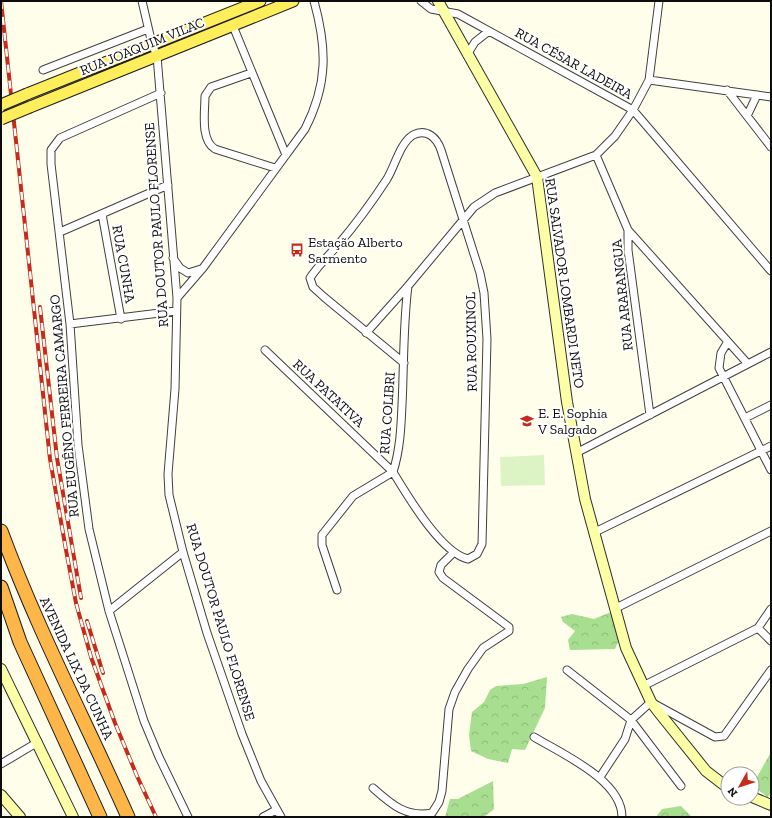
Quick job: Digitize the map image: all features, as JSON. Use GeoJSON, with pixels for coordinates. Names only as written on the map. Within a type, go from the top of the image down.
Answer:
{"type":"FeatureCollection","features":[{"type":"Feature","properties":{"kind":"highway","name":"AVENIDA LIX DA CUNHA"},"geometry":{"type":"LineString","coordinates":[[1,531],[33,613],[91,733],[128,817]]}},
{"type":"Feature","properties":{"kind":"highway"},"geometry":{"type":"LineString","coordinates":[[1,587],[20,642],[100,817]]}},
{"type":"Feature","properties":{"kind":"main road","name":"RUA JOAQUIM VILAC"},"geometry":{"type":"LineString","coordinates":[[1,105],[260,1]]}},
{"type":"Feature","properties":{"kind":"main road","name":"RUA JOAQUIM VILAC"},"geometry":{"type":"LineString","coordinates":[[1,119],[293,1]]}},
{"type":"Feature","properties":{"kind":"main road","name":"RUA SALVADOR LOMBARDI NETO"},"geometry":{"type":"LineString","coordinates":[[440,5],[537,177],[567,402],[576,453],[585,499],[626,648],[651,702],[706,771],[720,782]]}},
{"type":"Feature","properties":{"kind":"main road"},"geometry":{"type":"LineString","coordinates":[[1,669],[38,742],[73,817]]}},
{"type":"Feature","properties":{"kind":"main road"},"geometry":{"type":"LineString","coordinates":[[1,795],[20,817]]}},
{"type":"Feature","properties":{"kind":"main road"},"geometry":{"type":"LineString","coordinates":[[760,800],[771,805]]}},
{"type":"Feature","properties":{"kind":"street","name":"RUA DOUTOR PAULO FLORENSE"},"geometry":{"type":"LineString","coordinates":[[142,1],[152,44],[157,56],[168,185],[172,256],[177,298],[175,390],[168,480],[169,495],[183,552],[207,633],[242,734],[261,781],[281,817]]}},
{"type":"Feature","properties":{"kind":"street"},"geometry":{"type":"LineString","coordinates":[[177,298],[203,268],[305,129],[320,93],[324,71],[324,46],[321,25],[314,1]]}},
{"type":"Feature","properties":{"kind":"street","name":"RUA CÉSAR LADEIRA"},"geometry":{"type":"LineString","coordinates":[[421,1],[431,9],[440,5],[458,14],[633,110],[771,272]]}},
{"type":"Feature","properties":{"kind":"street"},"geometry":{"type":"LineString","coordinates":[[404,363],[366,333],[408,286],[462,219],[474,207],[495,193],[596,155],[615,136],[633,110],[648,80],[659,1]]}},
{"type":"Feature","properties":{"kind":"street"},"geometry":{"type":"LineString","coordinates":[[232,26],[286,156]]}},
{"type":"Feature","properties":{"kind":"street"},"geometry":{"type":"LineString","coordinates":[[43,70],[148,29]]}},
{"type":"Feature","properties":{"kind":"street"},"geometry":{"type":"LineString","coordinates":[[467,55],[475,42],[489,31]]}},
{"type":"Feature","properties":{"kind":"street"},"geometry":{"type":"LineString","coordinates":[[251,72],[207,90],[205,96],[206,138],[215,149],[275,168]]}},
{"type":"Feature","properties":{"kind":"street"},"geometry":{"type":"LineString","coordinates":[[648,80],[771,97]]}},
{"type":"Feature","properties":{"kind":"street"},"geometry":{"type":"LineString","coordinates":[[727,90],[771,147]]}},
{"type":"Feature","properties":{"kind":"street","name":"RUA EUGÊNO FERREIRA CAMARGO"},"geometry":{"type":"LineString","coordinates":[[161,93],[60,138],[52,146],[51,164],[70,324],[78,445],[84,502],[109,611],[144,721],[158,757],[188,817]]}},
{"type":"Feature","properties":{"kind":"street"},"geometry":{"type":"LineString","coordinates":[[747,116],[757,95]]}},
{"type":"Feature","properties":{"kind":"street","name":"RUA ROUXINOL"},"geometry":{"type":"LineString","coordinates":[[366,333],[316,291],[310,282],[310,277],[375,196],[389,175],[409,138],[418,133],[429,134],[438,143],[482,280],[486,306],[487,339],[482,544],[477,554],[468,559]]}},
{"type":"Feature","properties":{"kind":"street","name":"RUA ARARANGUA"},"geometry":{"type":"LineString","coordinates":[[596,155],[628,230],[628,250],[650,415]]}},
{"type":"Feature","properties":{"kind":"street"},"geometry":{"type":"LineString","coordinates":[[60,232],[168,185]]}},
{"type":"Feature","properties":{"kind":"street","name":"RUA CUNHA"},"geometry":{"type":"LineString","coordinates":[[102,214],[121,318]]}},
{"type":"Feature","properties":{"kind":"street"},"geometry":{"type":"LineString","coordinates":[[628,230],[672,278],[727,343],[748,364]]}},
{"type":"Feature","properties":{"kind":"street"},"geometry":{"type":"LineString","coordinates":[[172,256],[183,271],[191,273],[203,268]]}},
{"type":"Feature","properties":{"kind":"street","name":"RUA COLIBRI"},"geometry":{"type":"LineString","coordinates":[[408,286],[404,327],[400,450],[393,472],[419,512],[453,553],[468,559]]}},
{"type":"Feature","properties":{"kind":"street"},"geometry":{"type":"LineString","coordinates":[[70,324],[176,311]]}},
{"type":"Feature","properties":{"kind":"street"},"geometry":{"type":"LineString","coordinates":[[727,343],[721,353],[719,368],[722,377],[745,418],[771,470]]}},
{"type":"Feature","properties":{"kind":"street","name":"RUA PATATIVA"},"geometry":{"type":"LineString","coordinates":[[265,350],[393,472]]}},
{"type":"Feature","properties":{"kind":"street"},"geometry":{"type":"LineString","coordinates":[[576,453],[771,352]]}},
{"type":"Feature","properties":{"kind":"street"},"geometry":{"type":"LineString","coordinates":[[745,418],[771,405]]}},
{"type":"Feature","properties":{"kind":"street"},"geometry":{"type":"LineString","coordinates":[[595,532],[771,446]]}},
{"type":"Feature","properties":{"kind":"street"},"geometry":{"type":"LineString","coordinates":[[337,590],[322,545],[322,535],[353,496],[393,472]]}},
{"type":"Feature","properties":{"kind":"street"},"geometry":{"type":"LineString","coordinates":[[616,608],[771,531]]}},
{"type":"Feature","properties":{"kind":"street"},"geometry":{"type":"LineString","coordinates":[[109,611],[183,552]]}},
{"type":"Feature","properties":{"kind":"street"},"geometry":{"type":"LineString","coordinates":[[373,788],[407,815],[418,817],[432,813],[439,802],[442,791],[449,709],[455,692],[468,669],[483,648],[509,631],[509,626],[443,578],[439,572],[441,565],[453,553]]}},
{"type":"Feature","properties":{"kind":"street"},"geometry":{"type":"LineString","coordinates":[[643,686],[758,628],[771,609]]}},
{"type":"Feature","properties":{"kind":"street"},"geometry":{"type":"LineString","coordinates":[[758,628],[771,642]]}},
{"type":"Feature","properties":{"kind":"street"},"geometry":{"type":"LineString","coordinates":[[567,670],[631,720],[681,786]]}},
{"type":"Feature","properties":{"kind":"street"},"geometry":{"type":"LineString","coordinates":[[600,777],[625,739],[631,720],[651,702],[716,737],[724,736],[771,670]]}},
{"type":"Feature","properties":{"kind":"street"},"geometry":{"type":"LineString","coordinates":[[534,737],[600,777],[619,801],[622,817]]}},
{"type":"Feature","properties":{"kind":"street"},"geometry":{"type":"LineString","coordinates":[[1,764],[38,742]]}},
{"type":"Feature","properties":{"kind":"street"},"geometry":{"type":"LineString","coordinates":[[263,817],[276,810]]}},
{"type":"Feature","properties":{"kind":"green space"},"geometry":{"type":"Polygon","coordinates":[[[544,455],[545,485],[501,486],[500,457],[544,455]]]}},
{"type":"Feature","properties":{"kind":"green space"},"geometry":{"type":"Polygon","coordinates":[[[611,612],[620,638],[615,649],[570,650],[568,640],[575,631],[563,622],[561,617],[572,614],[594,619],[611,612]]]}},
{"type":"Feature","properties":{"kind":"green space"},"geometry":{"type":"Polygon","coordinates":[[[547,677],[545,708],[525,750],[512,749],[508,763],[488,759],[471,751],[469,735],[472,712],[484,702],[490,690],[496,686],[523,684],[547,677]]]}},
{"type":"Feature","properties":{"kind":"green space"},"geometry":{"type":"Polygon","coordinates":[[[771,752],[771,793],[768,797],[760,792],[760,772],[771,752]]]}},
{"type":"Feature","properties":{"kind":"green space"},"geometry":{"type":"Polygon","coordinates":[[[493,781],[494,809],[484,817],[445,817],[450,799],[458,799],[493,781]]]}},
{"type":"Feature","properties":{"kind":"green space"},"geometry":{"type":"Polygon","coordinates":[[[681,806],[692,817],[656,817],[662,809],[681,806]]]}},
{"type":"Feature","properties":{"kind":"railway"},"geometry":{"type":"LineString","coordinates":[[1,1],[50,459],[76,603],[91,657],[115,723],[156,817]]}},
{"type":"Feature","properties":{"kind":"railway"},"geometry":{"type":"LineString","coordinates":[[40,307],[57,458],[81,598]]}},
{"type":"Feature","properties":{"kind":"railway"},"geometry":{"type":"LineString","coordinates":[[87,621],[103,673]]}},
{"type":"Feature","properties":{"kind":"place","name":"Estação Alberto Sarmento"},"geometry":{"type":"Point","coordinates":[297,250]}},
{"type":"Feature","properties":{"kind":"place","name":"E. E. Sophia V Salgado"},"geometry":{"type":"Point","coordinates":[527,421]}}]}
